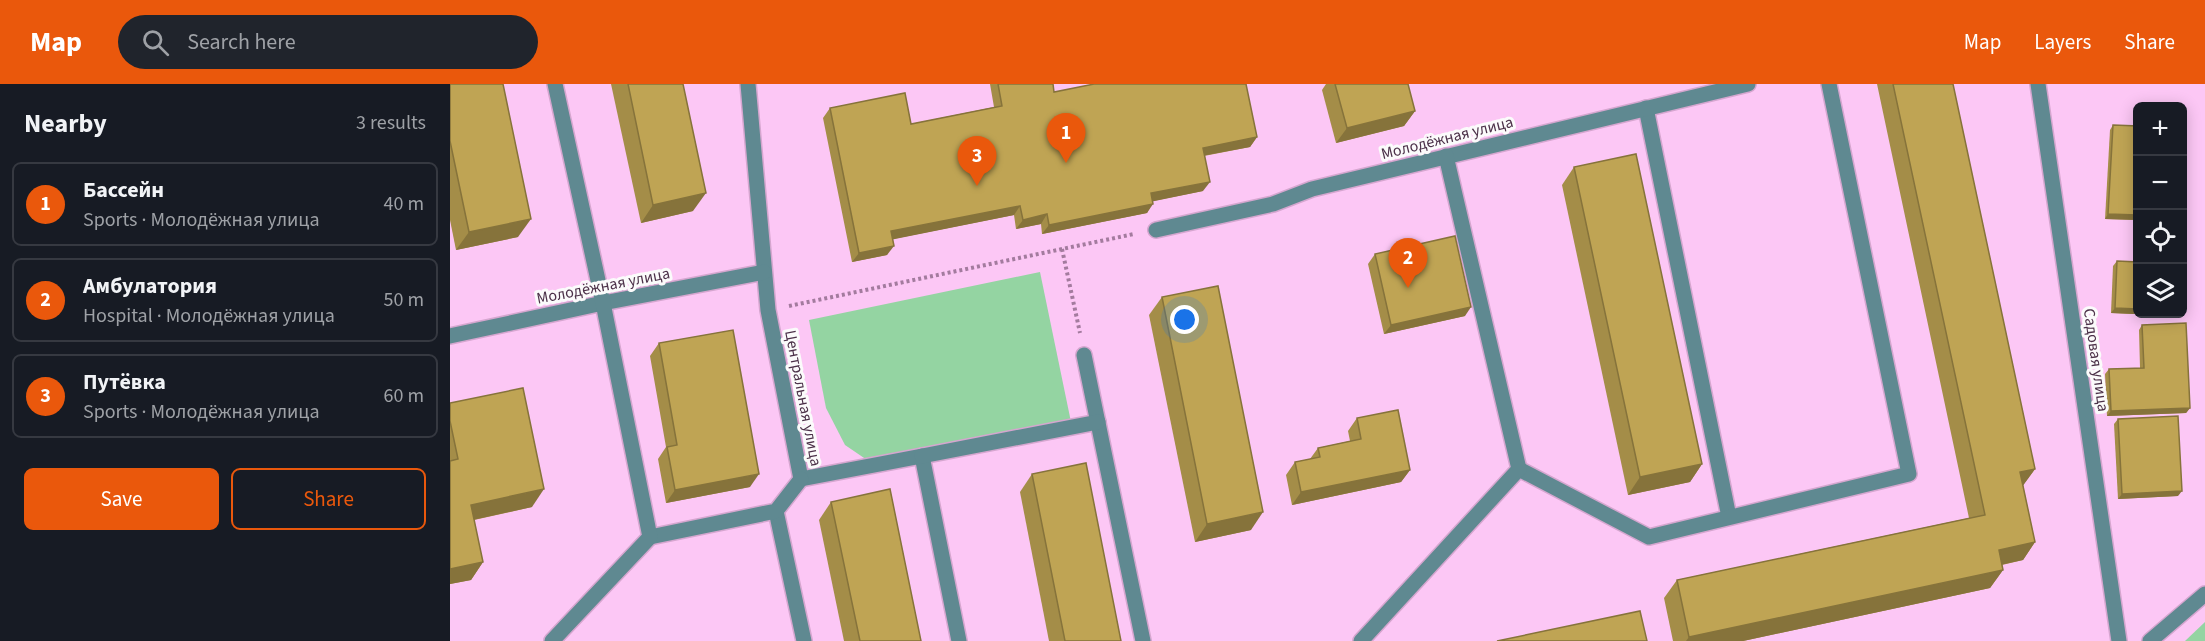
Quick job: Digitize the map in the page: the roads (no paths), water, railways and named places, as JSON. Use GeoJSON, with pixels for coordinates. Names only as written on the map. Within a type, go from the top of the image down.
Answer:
{"type":"FeatureCollection","features":[{"type":"Feature","properties":{"kind":"street"},"geometry":{"type":"LineString","coordinates":[[555,84],[603,303],[650,537]]}},
{"type":"Feature","properties":{"kind":"street","name":"Центральная улица"},"geometry":{"type":"LineString","coordinates":[[748,84],[768,310],[801,479],[1098,422]]}},
{"type":"Feature","properties":{"kind":"street","name":"Молодёжная улица"},"geometry":{"type":"LineString","coordinates":[[1156,230],[1273,204],[1312,189],[1748,84]]}},
{"type":"Feature","properties":{"kind":"street"},"geometry":{"type":"LineString","coordinates":[[1446,156],[1519,469],[1649,537],[1909,474],[1829,84]]}},
{"type":"Feature","properties":{"kind":"street","name":"Садовая улица"},"geometry":{"type":"LineString","coordinates":[[2038,84],[2119,641]]}},
{"type":"Feature","properties":{"kind":"street"},"geometry":{"type":"LineString","coordinates":[[1646,108],[1729,517]]}},
{"type":"Feature","properties":{"kind":"street","name":"Молодёжная улица"},"geometry":{"type":"LineString","coordinates":[[450,336],[764,272]]}},
{"type":"Feature","properties":{"kind":"street"},"geometry":{"type":"LineString","coordinates":[[1084,355],[1143,641]]}},
{"type":"Feature","properties":{"kind":"street"},"geometry":{"type":"LineString","coordinates":[[922,456],[959,641]]}},
{"type":"Feature","properties":{"kind":"street"},"geometry":{"type":"LineString","coordinates":[[1361,641],[1519,469]]}},
{"type":"Feature","properties":{"kind":"street"},"geometry":{"type":"LineString","coordinates":[[552,641],[650,537],[776,511],[801,479]]}},
{"type":"Feature","properties":{"kind":"street"},"geometry":{"type":"LineString","coordinates":[[776,511],[804,641]]}},
{"type":"Feature","properties":{"kind":"street"},"geometry":{"type":"LineString","coordinates":[[2150,641],[2205,594]]}},
{"type":"Feature","properties":{"kind":"place","name":"Бассейн"},"geometry":{"type":"Point","coordinates":[1066,163]}},
{"type":"Feature","properties":{"kind":"place","name":"Путёвка"},"geometry":{"type":"Point","coordinates":[977,186]}},
{"type":"Feature","properties":{"kind":"place","name":"Амбулатория"},"geometry":{"type":"Point","coordinates":[1408,288]}}]}
